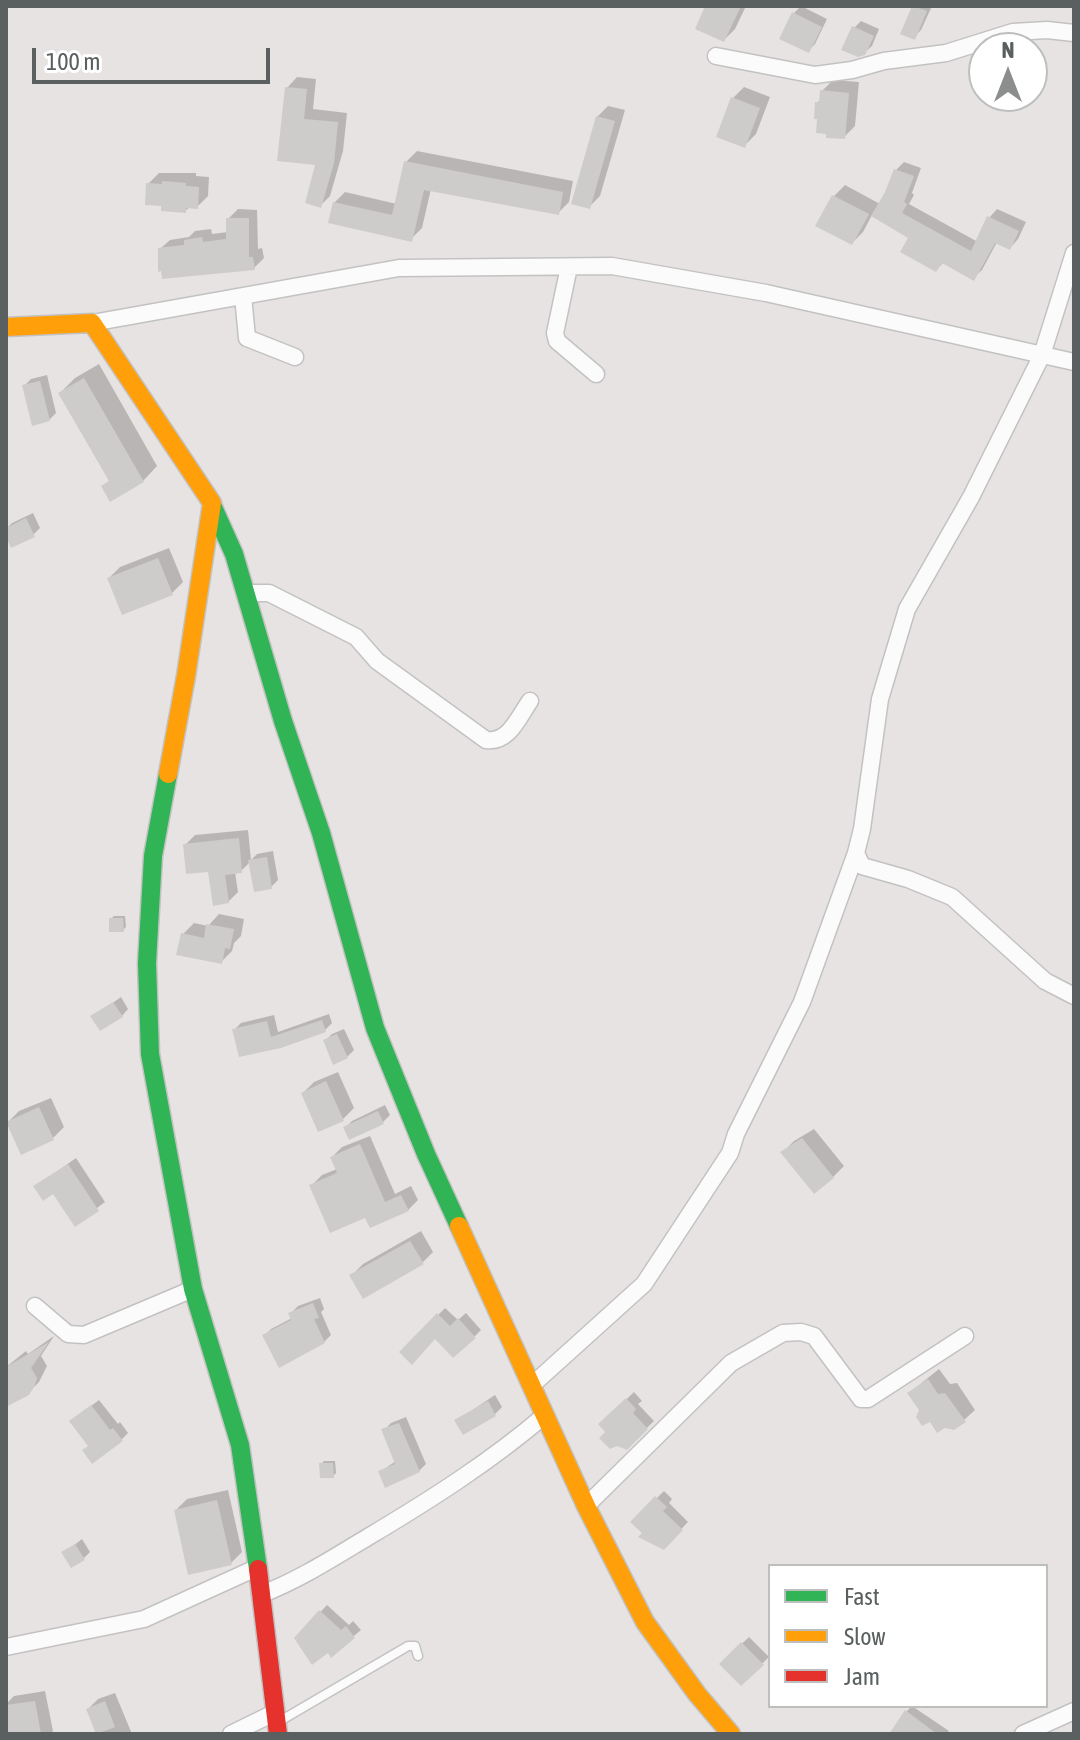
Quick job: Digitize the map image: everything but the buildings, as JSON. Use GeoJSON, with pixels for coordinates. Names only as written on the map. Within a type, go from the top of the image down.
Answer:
{"type":"FeatureCollection","features":[{"type":"Feature","properties":{"kind":"street"},"geometry":{"type":"LineString","coordinates":[[716,56],[815,75],[946,53],[1013,32],[1047,30],[1074,33]]}},
{"type":"Feature","properties":{"kind":"street"},"geometry":{"type":"LineString","coordinates":[[531,1386],[644,1284],[730,1153],[736,1134],[802,1002],[856,853],[880,699],[907,609],[971,497],[1042,355],[1074,253]]}},
{"type":"Feature","properties":{"kind":"street"},"geometry":{"type":"LineString","coordinates":[[6,327],[92,323],[399,268],[612,266],[766,293],[1074,362]]}},
{"type":"Feature","properties":{"kind":"street"},"geometry":{"type":"LineString","coordinates":[[569,267],[555,333],[557,341],[596,374]]}},
{"type":"Feature","properties":{"kind":"street"},"geometry":{"type":"LineString","coordinates":[[243,296],[247,338],[295,357]]}},
{"type":"Feature","properties":{"kind":"street"},"geometry":{"type":"LineString","coordinates":[[92,323],[212,503],[234,554],[321,833],[375,1028],[426,1154],[531,1386],[586,1506],[645,1622],[697,1694],[731,1734]]}},
{"type":"Feature","properties":{"kind":"street"},"geometry":{"type":"LineString","coordinates":[[212,503],[186,676],[153,856],[147,963],[150,1054],[193,1289],[240,1445],[269,1654],[276,1723],[231,1734]]}},
{"type":"Feature","properties":{"kind":"street"},"geometry":{"type":"LineString","coordinates":[[245,593],[269,593],[356,637],[377,661],[486,740],[497,741],[507,735],[530,701]]}},
{"type":"Feature","properties":{"kind":"street"},"geometry":{"type":"LineString","coordinates":[[856,853],[862,866],[908,879],[952,897],[1045,981],[1074,996]]}},
{"type":"Feature","properties":{"kind":"street"},"geometry":{"type":"LineString","coordinates":[[35,1306],[68,1334],[84,1335],[193,1289]]}},
{"type":"Feature","properties":{"kind":"street"},"geometry":{"type":"LineString","coordinates":[[586,1506],[731,1363],[783,1333],[801,1332],[814,1336],[861,1399],[868,1399],[965,1336]]}},
{"type":"Feature","properties":{"kind":"street"},"geometry":{"type":"LineString","coordinates":[[260,1595],[290,1584],[414,1510],[486,1463],[545,1415]]}},
{"type":"Feature","properties":{"kind":"street"},"geometry":{"type":"LineString","coordinates":[[6,1647],[144,1619],[256,1568]]}},
{"type":"Feature","properties":{"kind":"street"},"geometry":{"type":"LineString","coordinates":[[1023,1734],[1073,1709]]}},
{"type":"Feature","properties":{"kind":"lane"},"geometry":{"type":"LineString","coordinates":[[276,1723],[408,1646],[415,1646],[418,1656]]}},
{"type":"Feature","properties":{"kind":"traffic: fast"},"geometry":{"type":"LineString","coordinates":[[212,505],[234,554],[283,721],[321,833],[375,1028],[459,1226]]}},
{"type":"Feature","properties":{"kind":"traffic: fast"},"geometry":{"type":"LineString","coordinates":[[168,774],[153,856],[147,963],[150,1054],[193,1289],[240,1445],[258,1569]]}},
{"type":"Feature","properties":{"kind":"traffic: slow"},"geometry":{"type":"LineString","coordinates":[[6,327],[92,323],[212,503],[168,774]]}},
{"type":"Feature","properties":{"kind":"traffic: slow"},"geometry":{"type":"LineString","coordinates":[[459,1226],[586,1506],[645,1622],[697,1694],[731,1734]]}},
{"type":"Feature","properties":{"kind":"traffic: jam"},"geometry":{"type":"LineString","coordinates":[[258,1569],[278,1734]]}}]}
